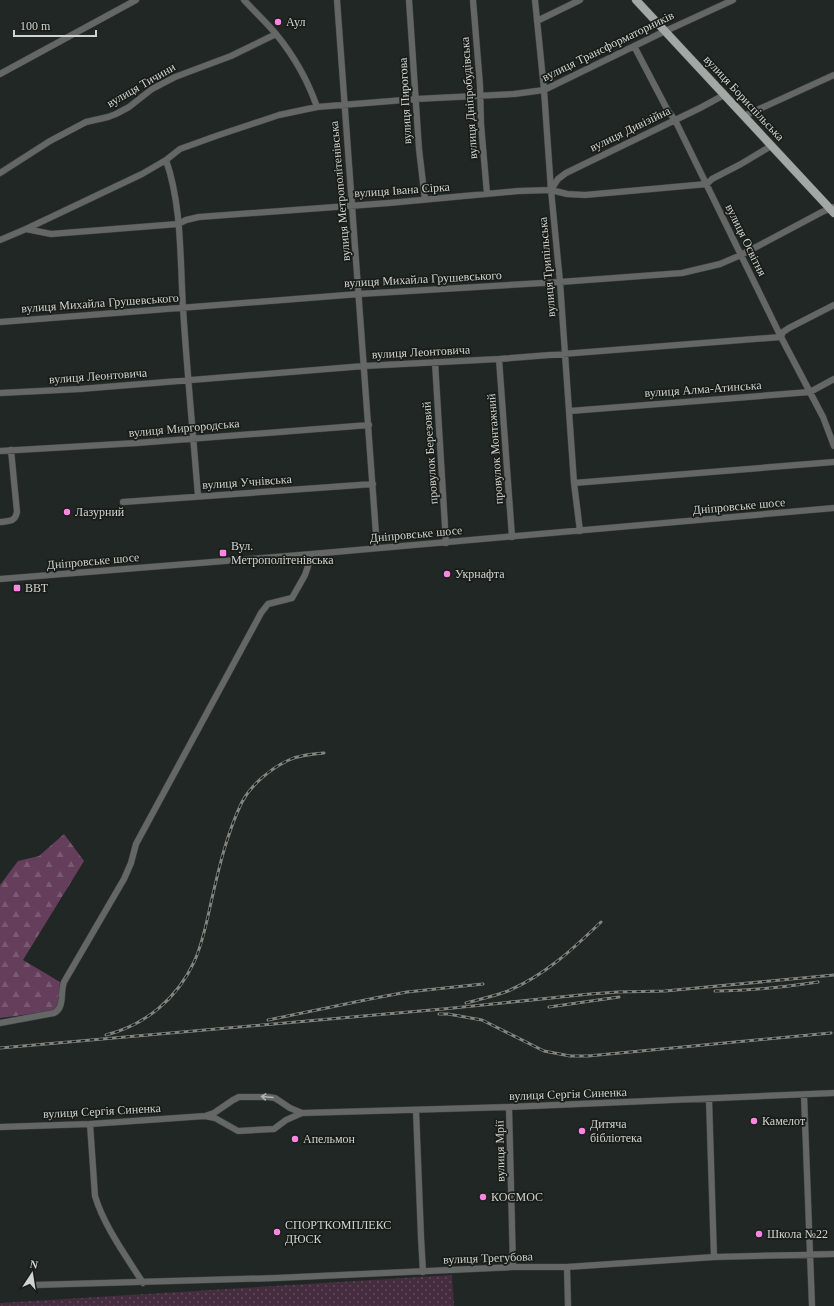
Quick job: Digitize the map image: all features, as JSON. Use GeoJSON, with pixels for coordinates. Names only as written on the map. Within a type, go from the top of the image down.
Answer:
{"type":"FeatureCollection","features":[{"type":"Feature","properties":{"kind":"main road","name":"вулиця Бориспільська"},"geometry":{"type":"LineString","coordinates":[[636,0],[771,146],[833,210]]}},
{"type":"Feature","properties":{"kind":"street"},"geometry":{"type":"LineString","coordinates":[[0,74],[136,0]]}},
{"type":"Feature","properties":{"kind":"street"},"geometry":{"type":"LineString","coordinates":[[244,0],[276,34],[293,58],[309,85],[317,107]]}},
{"type":"Feature","properties":{"kind":"street","name":"вулиця Метрополітенівська"},"geometry":{"type":"LineString","coordinates":[[337,0],[377,548]]}},
{"type":"Feature","properties":{"kind":"street","name":"вулиця Пирогова"},"geometry":{"type":"LineString","coordinates":[[410,0],[419,149],[425,200]]}},
{"type":"Feature","properties":{"kind":"street","name":"вулиця Дніпробудівська"},"geometry":{"type":"LineString","coordinates":[[472,0],[480,85],[487,194]]}},
{"type":"Feature","properties":{"kind":"street","name":"вулиця Трипільська"},"geometry":{"type":"LineString","coordinates":[[535,0],[544,90],[550,190],[560,282],[574,483],[580,531]]}},
{"type":"Feature","properties":{"kind":"street"},"geometry":{"type":"LineString","coordinates":[[537,21],[580,0]]}},
{"type":"Feature","properties":{"kind":"street","name":"вулиця Трансформаторників"},"geometry":{"type":"LineString","coordinates":[[0,240],[142,174],[166,160],[180,149],[279,115],[317,107],[416,99],[480,97],[544,90],[665,31],[733,0]]}},
{"type":"Feature","properties":{"kind":"street","name":"вулиця Тичини"},"geometry":{"type":"LineString","coordinates":[[0,173],[50,140],[86,122],[108,118],[116,114],[152,89],[175,77],[231,56],[276,34]]}},
{"type":"Feature","properties":{"kind":"street","name":"вулиця Освітня"},"geometry":{"type":"LineString","coordinates":[[634,46],[668,111],[675,120],[781,336],[823,417],[834,446]]}},
{"type":"Feature","properties":{"kind":"street"},"geometry":{"type":"LineString","coordinates":[[744,116],[834,75]]}},
{"type":"Feature","properties":{"kind":"street","name":"вулиця Дивізійна"},"geometry":{"type":"LineString","coordinates":[[550,190],[558,179],[566,173],[724,95]]}},
{"type":"Feature","properties":{"kind":"street","name":"вулиця Івана Сірка"},"geometry":{"type":"LineString","coordinates":[[26,229],[51,234],[178,224],[199,216],[425,200],[518,191],[550,190],[567,194],[585,195],[707,184],[712,179],[771,146]]}},
{"type":"Feature","properties":{"kind":"street"},"geometry":{"type":"LineString","coordinates":[[166,160],[171,174],[178,224],[188,380],[198,496]]}},
{"type":"Feature","properties":{"kind":"street","name":"вулиця Михайла Грушевського"},"geometry":{"type":"LineString","coordinates":[[0,322],[359,294],[682,273],[720,264],[833,210]]}},
{"type":"Feature","properties":{"kind":"street"},"geometry":{"type":"LineString","coordinates":[[781,336],[783,332],[789,328],[834,305]]}},
{"type":"Feature","properties":{"kind":"street","name":"вулиця Леонтовича"},"geometry":{"type":"LineString","coordinates":[[0,393],[80,389],[364,366],[499,359],[781,336]]}},
{"type":"Feature","properties":{"kind":"street","name":"провулок Монтажний"},"geometry":{"type":"LineString","coordinates":[[499,359],[512,537]]}},
{"type":"Feature","properties":{"kind":"street","name":"провулок Березовий"},"geometry":{"type":"LineString","coordinates":[[435,362],[446,543]]}},
{"type":"Feature","properties":{"kind":"street","name":"вулиця Алма-Атинська"},"geometry":{"type":"LineString","coordinates":[[570,411],[810,392],[834,379]]}},
{"type":"Feature","properties":{"kind":"street","name":"вулиця Миргородська"},"geometry":{"type":"LineString","coordinates":[[0,451],[137,443],[193,437],[369,425]]}},
{"type":"Feature","properties":{"kind":"street"},"geometry":{"type":"LineString","coordinates":[[0,522],[13,520],[16,517],[17,512],[11,450]]}},
{"type":"Feature","properties":{"kind":"street"},"geometry":{"type":"LineString","coordinates":[[574,483],[834,462]]}},
{"type":"Feature","properties":{"kind":"street","name":"вулиця Учнівська"},"geometry":{"type":"LineString","coordinates":[[123,502],[372,484]]}},
{"type":"Feature","properties":{"kind":"street","name":"Дніпровське шосе"},"geometry":{"type":"LineString","coordinates":[[0,579],[446,543],[834,508]]}},
{"type":"Feature","properties":{"kind":"street"},"geometry":{"type":"LineString","coordinates":[[0,1023],[54,1013],[59,1010],[61,991],[64,982],[126,874],[131,863],[136,844],[261,613],[268,604],[292,598],[305,575],[312,554]]}},
{"type":"Feature","properties":{"kind":"street","name":"вулиця Сергія Синенка"},"geometry":{"type":"LineString","coordinates":[[205,1116],[215,1118],[238,1131],[274,1129],[286,1120],[302,1113],[510,1107],[834,1094]]}},
{"type":"Feature","properties":{"kind":"street"},"geometry":{"type":"LineString","coordinates":[[804,1095],[812,1306]]}},
{"type":"Feature","properties":{"kind":"street","name":"вулиця Сергія Синенка"},"geometry":{"type":"LineString","coordinates":[[0,1127],[90,1124],[205,1116],[214,1113],[239,1097],[268,1096],[275,1098],[290,1108],[302,1113]]}},
{"type":"Feature","properties":{"kind":"street"},"geometry":{"type":"LineString","coordinates":[[709,1099],[714,1257]]}},
{"type":"Feature","properties":{"kind":"street","name":"вулиця Мрії"},"geometry":{"type":"LineString","coordinates":[[510,1107],[513,1267]]}},
{"type":"Feature","properties":{"kind":"street"},"geometry":{"type":"LineString","coordinates":[[416,1110],[423,1272]]}},
{"type":"Feature","properties":{"kind":"street"},"geometry":{"type":"LineString","coordinates":[[90,1124],[95,1196],[98,1205],[118,1243],[143,1283]]}},
{"type":"Feature","properties":{"kind":"street","name":"вулиця Трегубова"},"geometry":{"type":"LineString","coordinates":[[34,1285],[143,1283],[513,1267],[567,1267],[714,1257],[834,1254]]}},
{"type":"Feature","properties":{"kind":"street"},"geometry":{"type":"LineString","coordinates":[[567,1267],[568,1306]]}},
{"type":"Feature","properties":{"kind":"shaded area"},"geometry":{"type":"Polygon","coordinates":[[[452,1275],[454,1306],[0,1306],[0,1303],[452,1275]]]}},
{"type":"Feature","properties":{"kind":"green space"},"geometry":{"type":"Polygon","coordinates":[[[64,834],[84,861],[23,960],[60,982],[58,1006],[53,1011],[0,1018],[0,885],[18,861],[39,856],[64,834]]]}},
{"type":"Feature","properties":{"kind":"railway"},"geometry":{"type":"LineString","coordinates":[[106,1035],[134,1025],[158,1009],[179,988],[187,975],[202,942],[219,867],[231,827],[242,802],[251,789],[269,772],[282,763],[293,758],[324,753]]}},
{"type":"Feature","properties":{"kind":"railway"},"geometry":{"type":"LineString","coordinates":[[466,1003],[493,996],[521,985],[558,961],[601,922]]}},
{"type":"Feature","properties":{"kind":"railway"},"geometry":{"type":"LineString","coordinates":[[0,1048],[443,1009],[590,994],[665,991],[834,975]]}},
{"type":"Feature","properties":{"kind":"railway"},"geometry":{"type":"LineString","coordinates":[[715,991],[792,986],[818,982]]}},
{"type":"Feature","properties":{"kind":"railway"},"geometry":{"type":"LineString","coordinates":[[268,1020],[407,992],[483,984]]}},
{"type":"Feature","properties":{"kind":"railway"},"geometry":{"type":"LineString","coordinates":[[549,1007],[619,997]]}},
{"type":"Feature","properties":{"kind":"railway"},"geometry":{"type":"LineString","coordinates":[[439,1014],[448,1014],[482,1020],[544,1051],[570,1056],[588,1056],[831,1033]]}},
{"type":"Feature","properties":{"kind":"place","name":"Аул"},"geometry":{"type":"Point","coordinates":[278,22]}},
{"type":"Feature","properties":{"kind":"place","name":"Лазурний"},"geometry":{"type":"Point","coordinates":[67,512]}},
{"type":"Feature","properties":{"kind":"place","name":"Вул. Метрополітенівська"},"geometry":{"type":"Point","coordinates":[223,553]}},
{"type":"Feature","properties":{"kind":"place","name":"Укрнафта"},"geometry":{"type":"Point","coordinates":[447,574]}},
{"type":"Feature","properties":{"kind":"place","name":"ВВТ"},"geometry":{"type":"Point","coordinates":[17,588]}},
{"type":"Feature","properties":{"kind":"place","name":"Камелот"},"geometry":{"type":"Point","coordinates":[754,1121]}},
{"type":"Feature","properties":{"kind":"place","name":"Дитяча бібліотека"},"geometry":{"type":"Point","coordinates":[582,1131]}},
{"type":"Feature","properties":{"kind":"place","name":"Апельмон"},"geometry":{"type":"Point","coordinates":[295,1139]}},
{"type":"Feature","properties":{"kind":"place","name":"КОСМОС"},"geometry":{"type":"Point","coordinates":[483,1197]}},
{"type":"Feature","properties":{"kind":"place","name":"СПОРТКОМПЛЕКС ДЮСК"},"geometry":{"type":"Point","coordinates":[277,1232]}},
{"type":"Feature","properties":{"kind":"place","name":"Школа №22"},"geometry":{"type":"Point","coordinates":[759,1234]}}]}
